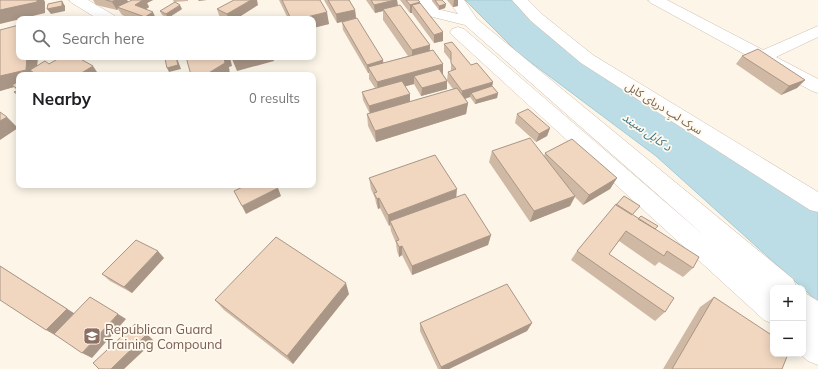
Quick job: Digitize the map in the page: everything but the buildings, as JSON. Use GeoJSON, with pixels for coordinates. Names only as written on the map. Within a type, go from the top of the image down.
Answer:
{"type":"FeatureCollection","features":[{"type":"Feature","properties":{"kind":"street"},"geometry":{"type":"LineString","coordinates":[[78,0],[106,16]]}},
{"type":"Feature","properties":{"kind":"street"},"geometry":{"type":"LineString","coordinates":[[425,0],[435,13],[465,27],[780,285]]}},
{"type":"Feature","properties":{"kind":"street"},"geometry":{"type":"LineString","coordinates":[[456,0],[465,27],[770,308]]}},
{"type":"Feature","properties":{"kind":"street","name":"سرک لبِ دریای کابل"},"geometry":{"type":"LineString","coordinates":[[520,0],[537,18],[586,59],[818,203]]}},
{"type":"Feature","properties":{"kind":"street"},"geometry":{"type":"LineString","coordinates":[[656,0],[818,87]]}},
{"type":"Feature","properties":{"kind":"street"},"geometry":{"type":"LineString","coordinates":[[762,57],[818,31]]}},
{"type":"Feature","properties":{"kind":"street"},"geometry":{"type":"LineString","coordinates":[[806,308],[809,310],[818,333]]}},
{"type":"Feature","properties":{"kind":"street"},"geometry":{"type":"LineString","coordinates":[[806,341],[818,351]]}},
{"type":"Feature","properties":{"kind":"water","name":"د کابل سيند"},"geometry":{"type":"Polygon","coordinates":[[[465,0],[513,0],[548,35],[587,66],[629,94],[818,212],[818,302],[806,291],[806,285],[799,285],[656,156],[517,52],[465,0]]]}},
{"type":"Feature","properties":{"kind":"place","name":"Republican Guard Training Compound"},"geometry":{"type":"Point","coordinates":[92,336]}}]}
